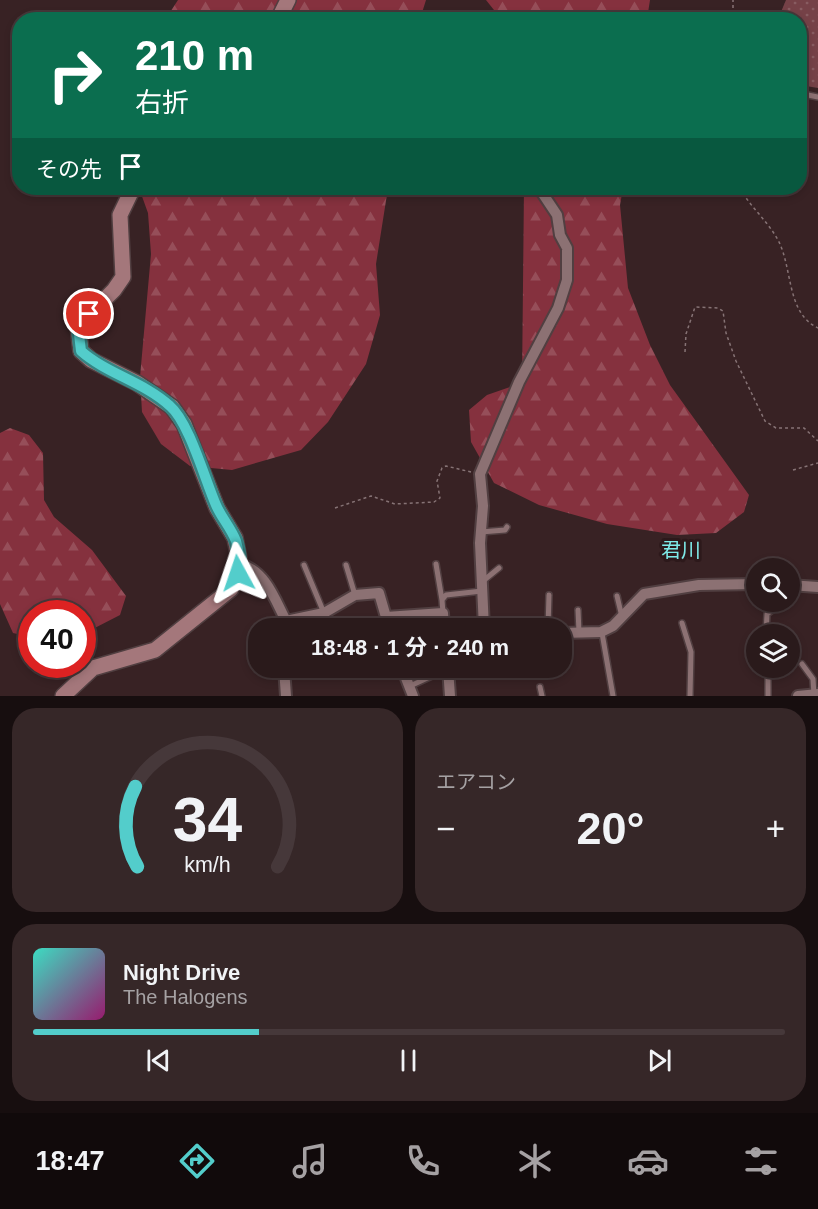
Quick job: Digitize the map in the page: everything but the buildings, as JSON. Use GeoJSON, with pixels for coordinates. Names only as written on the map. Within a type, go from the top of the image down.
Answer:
{"type":"FeatureCollection","features":[{"type":"Feature","properties":{"kind":"street"},"geometry":{"type":"LineString","coordinates":[[63,696],[93,668],[154,650],[231,589],[240,564],[235,538],[217,508],[184,424],[172,406],[137,383],[91,360],[81,351],[78,326],[114,290],[123,277],[120,214],[130,195]]}},
{"type":"Feature","properties":{"kind":"street"},"geometry":{"type":"LineString","coordinates":[[484,618],[480,474],[519,382],[558,309],[567,280],[567,248],[560,235],[557,215],[544,195]]}},
{"type":"Feature","properties":{"kind":"street"},"geometry":{"type":"LineString","coordinates":[[240,564],[251,567],[266,583],[281,618]]}},
{"type":"Feature","properties":{"kind":"street"},"geometry":{"type":"LineString","coordinates":[[572,632],[602,632],[622,617],[644,594],[699,585],[746,584]]}},
{"type":"Feature","properties":{"kind":"street"},"geometry":{"type":"LineString","coordinates":[[800,586],[818,587]]}},
{"type":"Feature","properties":{"kind":"street"},"geometry":{"type":"LineString","coordinates":[[307,618],[324,613],[355,595],[379,593],[386,617],[443,613],[443,618]]}},
{"type":"Feature","properties":{"kind":"street"},"geometry":{"type":"LineString","coordinates":[[285,678],[286,696]]}},
{"type":"Feature","properties":{"kind":"street"},"geometry":{"type":"LineString","coordinates":[[449,678],[451,696]]}},
{"type":"Feature","properties":{"kind":"street"},"geometry":{"type":"LineString","coordinates":[[798,696],[816,695]]}},
{"type":"Feature","properties":{"kind":"lane"},"geometry":{"type":"LineString","coordinates":[[808,95],[818,97]]}},
{"type":"Feature","properties":{"kind":"lane"},"geometry":{"type":"LineString","coordinates":[[481,532],[505,530],[507,527]]}},
{"type":"Feature","properties":{"kind":"lane"},"geometry":{"type":"LineString","coordinates":[[436,564],[443,613]]}},
{"type":"Feature","properties":{"kind":"lane"},"geometry":{"type":"LineString","coordinates":[[304,565],[324,613]]}},
{"type":"Feature","properties":{"kind":"lane"},"geometry":{"type":"LineString","coordinates":[[346,565],[355,595]]}},
{"type":"Feature","properties":{"kind":"lane"},"geometry":{"type":"LineString","coordinates":[[442,600],[446,595],[483,586],[499,568]]}},
{"type":"Feature","properties":{"kind":"lane"},"geometry":{"type":"LineString","coordinates":[[548,618],[549,595]]}},
{"type":"Feature","properties":{"kind":"lane"},"geometry":{"type":"LineString","coordinates":[[617,596],[622,617]]}},
{"type":"Feature","properties":{"kind":"lane"},"geometry":{"type":"LineString","coordinates":[[578,610],[579,632]]}},
{"type":"Feature","properties":{"kind":"lane"},"geometry":{"type":"LineString","coordinates":[[682,623],[691,652],[690,696]]}},
{"type":"Feature","properties":{"kind":"lane"},"geometry":{"type":"LineString","coordinates":[[602,632],[613,696]]}},
{"type":"Feature","properties":{"kind":"lane"},"geometry":{"type":"LineString","coordinates":[[802,664],[813,679],[816,695]]}},
{"type":"Feature","properties":{"kind":"lane"},"geometry":{"type":"LineString","coordinates":[[411,691],[430,678]]}},
{"type":"Feature","properties":{"kind":"lane"},"geometry":{"type":"LineString","coordinates":[[768,678],[768,696]]}},
{"type":"Feature","properties":{"kind":"lane"},"geometry":{"type":"LineString","coordinates":[[540,687],[542,696]]}},
{"type":"Feature","properties":{"kind":"path"},"geometry":{"type":"LineString","coordinates":[[745,195],[778,241],[786,259],[798,313],[805,321],[818,328]]}},
{"type":"Feature","properties":{"kind":"path"},"geometry":{"type":"LineString","coordinates":[[685,352],[687,327],[695,307],[718,308],[723,311],[726,333],[736,361],[765,421],[776,428],[804,428],[818,441]]}},
{"type":"Feature","properties":{"kind":"path"},"geometry":{"type":"LineString","coordinates":[[793,470],[818,463]]}},
{"type":"Feature","properties":{"kind":"path"},"geometry":{"type":"LineString","coordinates":[[335,508],[371,496],[395,504],[434,502],[440,498],[437,481],[442,468],[446,466],[480,474]]}},
{"type":"Feature","properties":{"kind":"shaded area"},"geometry":{"type":"Polygon","coordinates":[[[786,0],[818,0],[818,88],[807,86],[807,12],[781,12],[786,0]]]}},
{"type":"Feature","properties":{"kind":"green space"},"geometry":{"type":"Polygon","coordinates":[[[178,0],[426,0],[422,12],[170,12],[178,0]]]}},
{"type":"Feature","properties":{"kind":"green space"},"geometry":{"type":"Polygon","coordinates":[[[486,0],[650,0],[648,12],[496,12],[486,0]]]}},
{"type":"Feature","properties":{"kind":"green space"},"geometry":{"type":"Polygon","coordinates":[[[142,195],[387,195],[376,264],[380,315],[366,364],[328,422],[301,450],[232,470],[190,466],[161,444],[142,412],[140,377],[151,254],[148,213],[142,195]]]}},
{"type":"Feature","properties":{"kind":"green space"},"geometry":{"type":"Polygon","coordinates":[[[524,195],[622,195],[620,205],[628,288],[650,345],[670,385],[749,495],[744,512],[716,533],[677,535],[607,524],[539,505],[494,483],[471,442],[469,410],[487,395],[522,383],[524,195]]]}},
{"type":"Feature","properties":{"kind":"green space"},"geometry":{"type":"Polygon","coordinates":[[[10,428],[29,435],[43,453],[44,500],[54,517],[92,550],[126,596],[120,615],[96,627],[96,600],[18,600],[18,634],[13,633],[0,604],[0,433],[10,428]]]}},
{"type":"Feature","properties":{"kind":"district","name":"君川"},"geometry":{"type":"Point","coordinates":[681,550]}},
{"type":"Feature","properties":{"kind":"route"},"geometry":{"type":"LineString","coordinates":[[89,314],[78,326],[81,351],[91,360],[137,383],[172,406],[184,424],[217,508],[235,538],[239,552],[238,573]]}}]}
